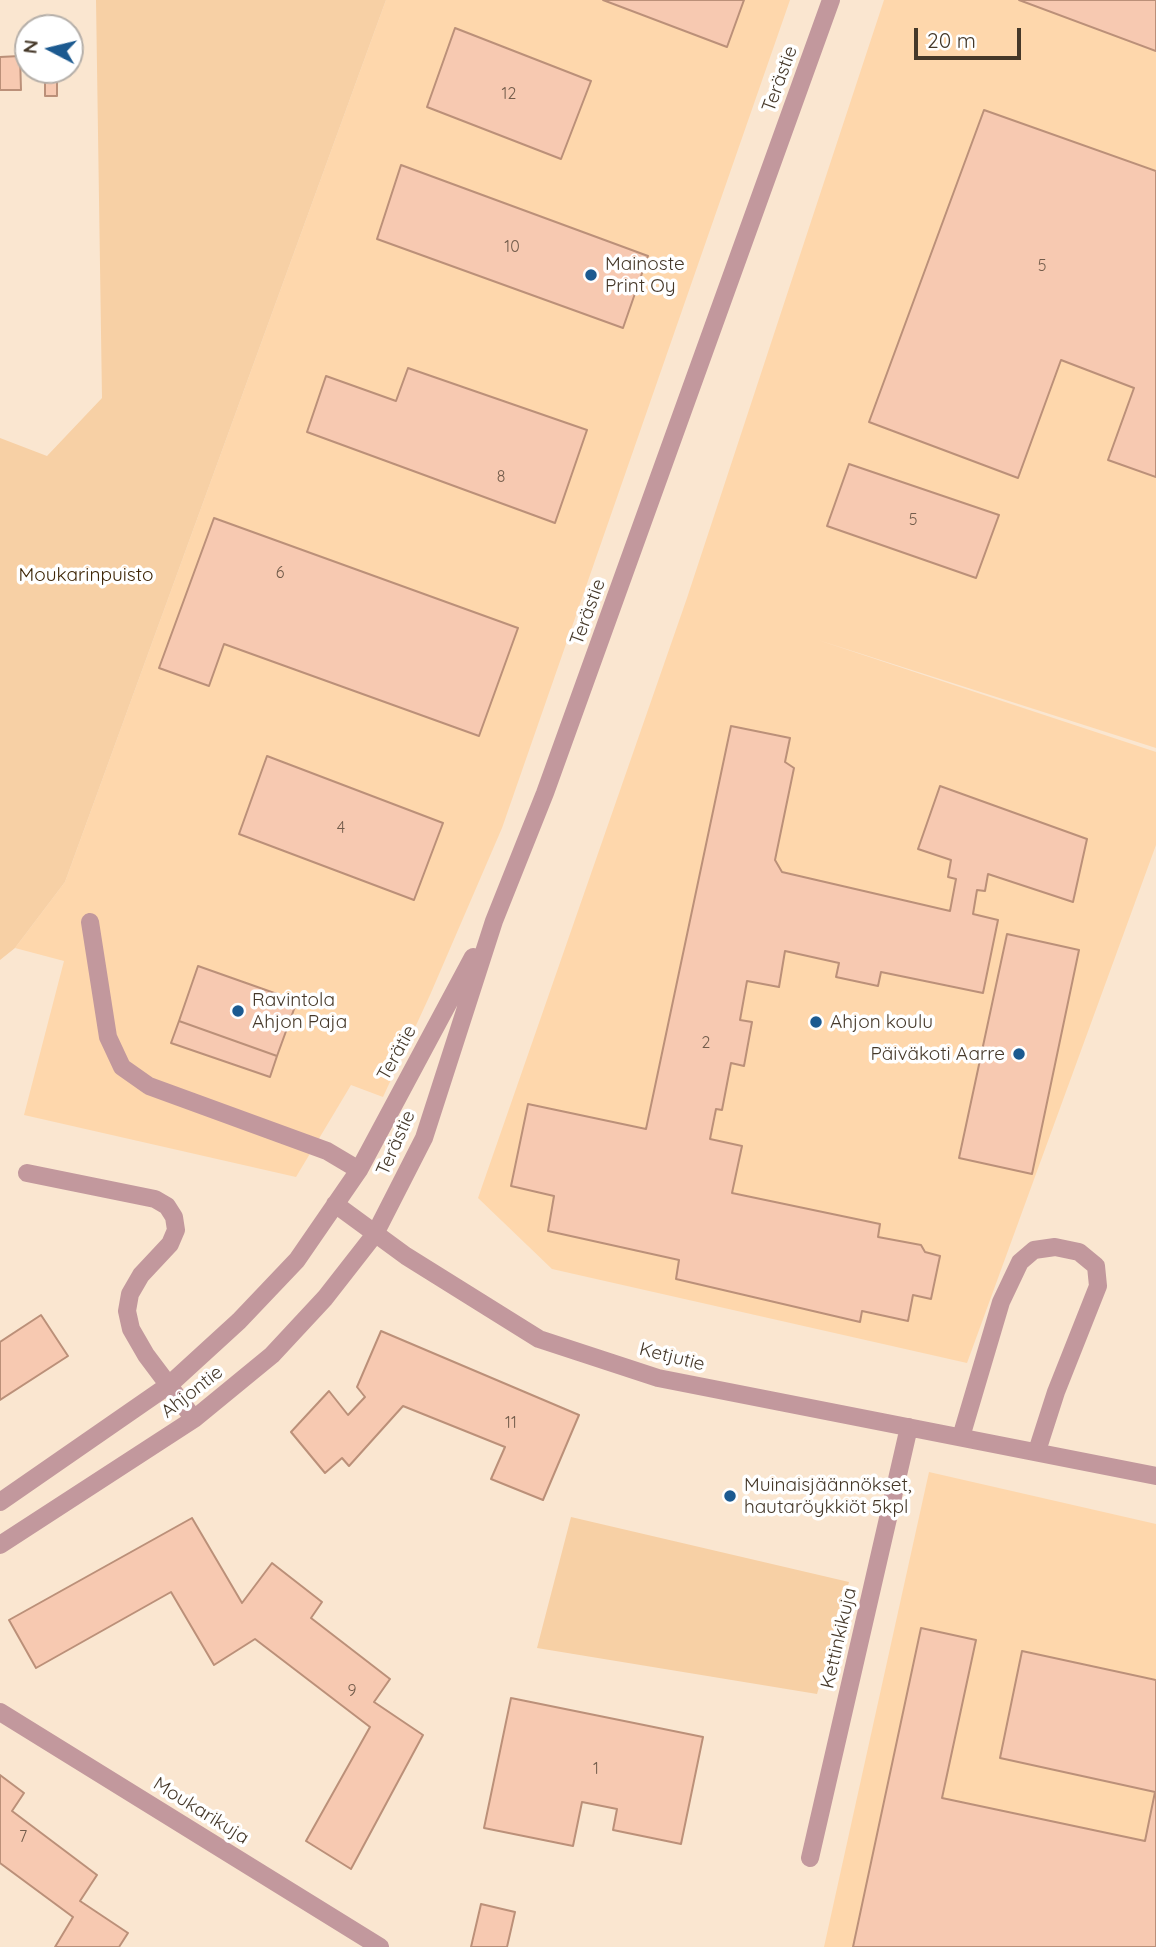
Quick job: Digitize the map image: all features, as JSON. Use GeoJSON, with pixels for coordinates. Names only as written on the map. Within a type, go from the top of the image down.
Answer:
{"type":"FeatureCollection","features":[{"type":"Feature","properties":{"kind":"street","name":"Terästie"},"geometry":{"type":"LineString","coordinates":[[375,1234],[424,1139],[494,920],[545,793],[831,0]]}},
{"type":"Feature","properties":{"kind":"street","name":"Terätie"},"geometry":{"type":"LineString","coordinates":[[335,1204],[359,1170],[494,920]]}},
{"type":"Feature","properties":{"kind":"street"},"geometry":{"type":"LineString","coordinates":[[90,922],[108,1037],[122,1067],[149,1086],[327,1151],[359,1170]]}},
{"type":"Feature","properties":{"kind":"street"},"geometry":{"type":"LineString","coordinates":[[27,1173],[155,1199],[167,1206],[174,1217],[176,1230],[170,1244],[141,1275],[130,1294],[127,1311],[131,1329],[146,1354],[194,1419]]}},
{"type":"Feature","properties":{"kind":"street","name":"Ketjutie"},"geometry":{"type":"LineString","coordinates":[[335,1204],[406,1256],[539,1339],[658,1378],[1156,1476]]}},
{"type":"Feature","properties":{"kind":"street","name":"Ahjontie"},"geometry":{"type":"LineString","coordinates":[[0,1502],[169,1385],[239,1321],[297,1260],[335,1204]]}},
{"type":"Feature","properties":{"kind":"street","name":"Ahjontie"},"geometry":{"type":"LineString","coordinates":[[0,1545],[194,1419],[272,1355],[325,1298],[375,1234]]}},
{"type":"Feature","properties":{"kind":"street"},"geometry":{"type":"LineString","coordinates":[[961,1437],[1001,1303],[1020,1262],[1034,1250],[1055,1247],[1079,1252],[1096,1266],[1098,1286],[1056,1392],[1037,1451]]}},
{"type":"Feature","properties":{"kind":"street","name":"Kettinkikuja"},"geometry":{"type":"LineString","coordinates":[[810,1858],[909,1427]]}},
{"type":"Feature","properties":{"kind":"street","name":"Moukarikuja"},"geometry":{"type":"LineString","coordinates":[[0,1712],[380,1947]]}},
{"type":"Feature","properties":{"kind":"shaded area"},"geometry":{"type":"Polygon","coordinates":[[[386,0],[790,0],[502,828],[383,1097],[351,1085],[296,1177],[24,1115],[64,961],[15,948],[65,882],[386,0]]]}},
{"type":"Feature","properties":{"kind":"shaded area"},"geometry":{"type":"Polygon","coordinates":[[[884,0],[1156,0],[1156,748],[818,640],[1156,752],[1156,845],[967,1363],[552,1269],[478,1198],[687,598],[884,0]]]}},
{"type":"Feature","properties":{"kind":"shaded area"},"geometry":{"type":"Polygon","coordinates":[[[929,1472],[1156,1524],[1156,1947],[824,1947],[929,1472]]]}},
{"type":"Feature","properties":{"kind":"green space","name":"Moukarinpuisto"},"geometry":{"type":"Polygon","coordinates":[[[96,0],[386,0],[65,882],[15,948],[0,960],[0,438],[47,456],[102,398],[96,0]]]}},
{"type":"Feature","properties":{"kind":"green space"},"geometry":{"type":"Polygon","coordinates":[[[571,1517],[849,1582],[817,1694],[537,1648],[571,1517]]]}},
{"type":"Feature","properties":{"kind":"building"},"geometry":{"type":"Polygon","coordinates":[[[603,0],[744,0],[727,47],[603,0]]]}},
{"type":"Feature","properties":{"kind":"building"},"geometry":{"type":"Polygon","coordinates":[[[1019,0],[1156,0],[1156,51],[1019,0]]]}},
{"type":"Feature","properties":{"kind":"building"},"geometry":{"type":"Polygon","coordinates":[[[455,28],[591,81],[561,159],[427,107],[455,28]]]}},
{"type":"Feature","properties":{"kind":"building"},"geometry":{"type":"Polygon","coordinates":[[[14,56],[14,84],[21,84],[21,90],[0,90],[0,57],[14,56]]]}},
{"type":"Feature","properties":{"kind":"building"},"geometry":{"type":"Polygon","coordinates":[[[45,84],[57,84],[57,96],[45,96],[45,84]]]}},
{"type":"Feature","properties":{"kind":"building"},"geometry":{"type":"Polygon","coordinates":[[[984,110],[1156,171],[1156,477],[1108,460],[1134,388],[1061,360],[1018,478],[869,422],[984,110]]]}},
{"type":"Feature","properties":{"kind":"building"},"geometry":{"type":"Polygon","coordinates":[[[401,165],[648,256],[623,328],[377,239],[401,165]]]}},
{"type":"Feature","properties":{"kind":"building"},"geometry":{"type":"Polygon","coordinates":[[[408,368],[587,430],[555,523],[307,432],[326,376],[396,401],[408,368]]]}},
{"type":"Feature","properties":{"kind":"building"},"geometry":{"type":"Polygon","coordinates":[[[849,464],[999,515],[976,578],[827,526],[849,464]]]}},
{"type":"Feature","properties":{"kind":"building"},"geometry":{"type":"Polygon","coordinates":[[[214,518],[518,628],[479,736],[224,644],[209,686],[159,668],[214,518]]]}},
{"type":"Feature","properties":{"kind":"building"},"geometry":{"type":"Polygon","coordinates":[[[731,726],[790,738],[785,762],[794,768],[775,860],[782,872],[950,911],[956,879],[948,877],[951,860],[918,849],[940,786],[1087,839],[1073,902],[988,874],[985,891],[977,890],[973,914],[998,920],[983,993],[881,972],[878,986],[836,977],[839,963],[785,951],[779,987],[747,981],[740,1020],[752,1022],[744,1066],[731,1063],[722,1110],[716,1109],[710,1139],[742,1146],[732,1193],[880,1224],[878,1237],[921,1245],[925,1252],[940,1256],[931,1299],[913,1295],[908,1321],[862,1311],[860,1322],[676,1279],[679,1260],[548,1231],[554,1196],[511,1186],[528,1104],[646,1129],[731,726]]]}},
{"type":"Feature","properties":{"kind":"building"},"geometry":{"type":"Polygon","coordinates":[[[267,756],[443,823],[414,900],[239,834],[267,756]]]}},
{"type":"Feature","properties":{"kind":"building","name":"Päiväkoti Aarre"},"geometry":{"type":"Polygon","coordinates":[[[1007,934],[1079,950],[1032,1174],[959,1158],[1007,934]]]}},
{"type":"Feature","properties":{"kind":"building","name":"Ravintola Ahjon Paja"},"geometry":{"type":"Polygon","coordinates":[[[198,966],[297,1001],[277,1056],[179,1021],[198,966]]]}},
{"type":"Feature","properties":{"kind":"building"},"geometry":{"type":"Polygon","coordinates":[[[179,1021],[277,1056],[270,1077],[171,1043],[179,1021]]]}},
{"type":"Feature","properties":{"kind":"building"},"geometry":{"type":"Polygon","coordinates":[[[41,1315],[68,1356],[0,1400],[0,1342],[41,1315]]]}},
{"type":"Feature","properties":{"kind":"building"},"geometry":{"type":"Polygon","coordinates":[[[381,1331],[579,1415],[543,1500],[491,1479],[505,1447],[403,1406],[349,1466],[342,1458],[325,1473],[291,1432],[329,1391],[348,1415],[365,1397],[357,1387],[381,1331]]]}},
{"type":"Feature","properties":{"kind":"building"},"geometry":{"type":"Polygon","coordinates":[[[192,1518],[242,1603],[272,1563],[322,1602],[311,1618],[390,1679],[374,1702],[423,1735],[351,1869],[306,1841],[370,1727],[255,1639],[214,1665],[171,1592],[36,1668],[9,1620],[192,1518]]]}},
{"type":"Feature","properties":{"kind":"building"},"geometry":{"type":"Polygon","coordinates":[[[921,1628],[976,1640],[942,1798],[1145,1841],[1155,1792],[1000,1758],[1022,1651],[1156,1680],[1156,1947],[853,1947],[921,1628]]]}},
{"type":"Feature","properties":{"kind":"building"},"geometry":{"type":"Polygon","coordinates":[[[511,1698],[703,1737],[681,1844],[613,1830],[617,1809],[582,1802],[573,1846],[484,1828],[511,1698]]]}},
{"type":"Feature","properties":{"kind":"building"},"geometry":{"type":"Polygon","coordinates":[[[0,1775],[24,1793],[12,1811],[97,1875],[80,1901],[128,1933],[119,1947],[55,1947],[73,1917],[0,1863],[0,1775]]]}},
{"type":"Feature","properties":{"kind":"building"},"geometry":{"type":"Polygon","coordinates":[[[481,1904],[515,1912],[507,1947],[471,1947],[481,1904]]]}},
{"type":"Feature","properties":{"kind":"place","name":"Mainoste Print Oy"},"geometry":{"type":"Point","coordinates":[591,275]}},
{"type":"Feature","properties":{"kind":"place","name":"Ravintola Ahjon Paja"},"geometry":{"type":"Point","coordinates":[238,1011]}},
{"type":"Feature","properties":{"kind":"place","name":"Ahjon koulu"},"geometry":{"type":"Point","coordinates":[816,1022]}},
{"type":"Feature","properties":{"kind":"place","name":"Päiväkoti Aarre"},"geometry":{"type":"Point","coordinates":[1019,1054]}},
{"type":"Feature","properties":{"kind":"place","name":"Muinaisjäännökset, hautaröykkiöt 5kpl"},"geometry":{"type":"Point","coordinates":[730,1496]}}]}
